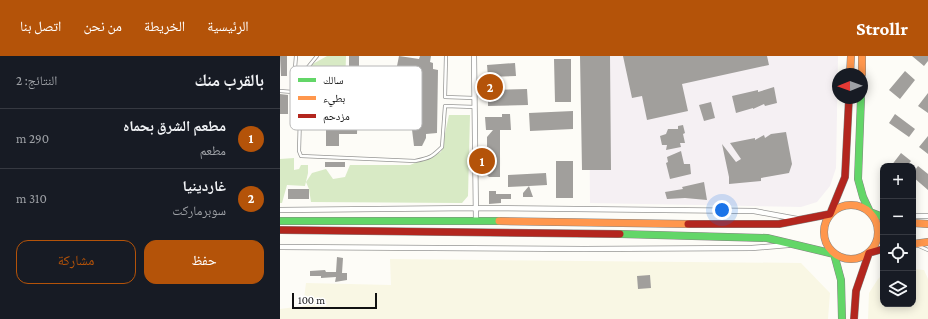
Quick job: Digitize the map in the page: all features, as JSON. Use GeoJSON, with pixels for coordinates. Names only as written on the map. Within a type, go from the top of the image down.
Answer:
{"type":"FeatureCollection","features":[{"type":"Feature","properties":{"kind":"main road"},"geometry":{"type":"LineString","coordinates":[[850,68],[851,56]]}},
{"type":"Feature","properties":{"kind":"main road"},"geometry":{"type":"LineString","coordinates":[[862,56],[862,68]]}},
{"type":"Feature","properties":{"kind":"main road"},"geometry":{"type":"LineString","coordinates":[[842,319],[842,285],[834,254],[826,244],[824,231],[825,222],[830,214],[845,177],[849,104]]}},
{"type":"Feature","properties":{"kind":"main road"},"geometry":{"type":"LineString","coordinates":[[280,230],[663,234],[768,238],[798,244],[850,260],[859,259],[873,249],[877,242],[878,233],[877,224],[863,197],[858,179],[861,104]]}},
{"type":"Feature","properties":{"kind":"main road"},"geometry":{"type":"LineString","coordinates":[[280,221],[476,221],[754,225],[778,224],[830,214],[838,208],[847,205],[857,205],[880,215]]}},
{"type":"Feature","properties":{"kind":"main road"},"geometry":{"type":"LineString","coordinates":[[916,223],[928,224]]}},
{"type":"Feature","properties":{"kind":"main road"},"geometry":{"type":"LineString","coordinates":[[916,244],[928,242]]}},
{"type":"Feature","properties":{"kind":"main road"},"geometry":{"type":"LineString","coordinates":[[869,253],[880,250]]}},
{"type":"Feature","properties":{"kind":"main road"},"geometry":{"type":"LineString","coordinates":[[854,319],[856,291],[869,253]]}},
{"type":"Feature","properties":{"kind":"street"},"geometry":{"type":"LineString","coordinates":[[474,56],[476,221]]}},
{"type":"Feature","properties":{"kind":"street"},"geometry":{"type":"LineString","coordinates":[[280,210],[476,208],[754,212],[800,219]]}},
{"type":"Feature","properties":{"kind":"street"},"geometry":{"type":"LineString","coordinates":[[916,216],[928,216]]}},
{"type":"Feature","properties":{"kind":"street"},"geometry":{"type":"LineString","coordinates":[[280,247],[584,249],[752,248],[798,244]]}},
{"type":"Feature","properties":{"kind":"lane"},"geometry":{"type":"LineString","coordinates":[[295,66],[296,56]]}},
{"type":"Feature","properties":{"kind":"lane"},"geometry":{"type":"LineString","coordinates":[[309,66],[317,56]]}},
{"type":"Feature","properties":{"kind":"lane"},"geometry":{"type":"LineString","coordinates":[[446,56],[445,97],[475,98]]}},
{"type":"Feature","properties":{"kind":"lane"},"geometry":{"type":"LineString","coordinates":[[280,91],[290,92]]}},
{"type":"Feature","properties":{"kind":"lane"},"geometry":{"type":"LineString","coordinates":[[300,130],[299,151],[301,156],[415,160],[424,159],[433,156],[442,147],[445,106],[475,106]]}},
{"type":"Feature","properties":{"kind":"lane"},"geometry":{"type":"LineString","coordinates":[[916,245],[928,250]]}},
{"type":"Feature","properties":{"kind":"shaded area"},"geometry":{"type":"Polygon","coordinates":[[[589,56],[838,56],[838,68],[832,68],[832,104],[837,104],[836,168],[830,186],[817,202],[801,207],[590,203],[589,56]]]}},
{"type":"Feature","properties":{"kind":"shaded area"},"geometry":{"type":"Polygon","coordinates":[[[390,259],[801,263],[830,293],[828,319],[280,319],[280,309],[303,306],[306,283],[391,285],[390,259]]]}},
{"type":"Feature","properties":{"kind":"shaded area"},"geometry":{"type":"Polygon","coordinates":[[[916,269],[924,270],[928,279],[928,319],[868,319],[869,293],[880,277],[880,307],[916,307],[916,269]]]}},
{"type":"Feature","properties":{"kind":"green space"},"geometry":{"type":"Polygon","coordinates":[[[327,56],[346,56],[346,66],[311,65],[327,56]]]}},
{"type":"Feature","properties":{"kind":"green space"},"geometry":{"type":"Polygon","coordinates":[[[449,115],[470,115],[468,196],[462,203],[311,202],[309,189],[306,182],[312,173],[326,169],[333,179],[345,177],[350,165],[410,165],[441,152],[449,115]]]}},
{"type":"Feature","properties":{"kind":"green space"},"geometry":{"type":"Polygon","coordinates":[[[294,158],[294,170],[299,169],[301,165],[308,165],[305,186],[287,185],[282,203],[280,203],[280,159],[294,158]]]}},
{"type":"Feature","properties":{"kind":"building"},"geometry":{"type":"Polygon","coordinates":[[[280,56],[287,56],[287,76],[281,76],[280,56]]]}},
{"type":"Feature","properties":{"kind":"building"},"geometry":{"type":"Polygon","coordinates":[[[349,56],[359,56],[359,66],[349,66],[349,56]]]}},
{"type":"Feature","properties":{"kind":"building"},"geometry":{"type":"Polygon","coordinates":[[[399,56],[419,59],[420,56],[431,56],[430,62],[433,63],[433,69],[438,70],[437,133],[426,134],[426,138],[422,146],[414,146],[412,130],[422,130],[422,66],[397,66],[399,56]]]}},
{"type":"Feature","properties":{"kind":"building"},"geometry":{"type":"Polygon","coordinates":[[[580,56],[610,56],[611,170],[582,170],[580,56]]]}},
{"type":"Feature","properties":{"kind":"building"},"geometry":{"type":"Polygon","coordinates":[[[623,56],[767,56],[769,65],[682,84],[688,111],[647,120],[642,96],[632,98],[623,56]]]}},
{"type":"Feature","properties":{"kind":"building"},"geometry":{"type":"Polygon","coordinates":[[[912,56],[928,56],[928,61],[924,66],[912,56]]]}},
{"type":"Feature","properties":{"kind":"building"},"geometry":{"type":"Polygon","coordinates":[[[554,59],[571,59],[571,102],[555,102],[554,59]]]}},
{"type":"Feature","properties":{"kind":"building"},"geometry":{"type":"Polygon","coordinates":[[[515,63],[516,76],[488,77],[487,65],[515,63]]]}},
{"type":"Feature","properties":{"kind":"building"},"geometry":{"type":"Polygon","coordinates":[[[905,71],[915,80],[900,99],[889,90],[905,71]]]}},
{"type":"Feature","properties":{"kind":"building"},"geometry":{"type":"Polygon","coordinates":[[[774,87],[777,103],[765,106],[764,104],[753,109],[736,113],[732,96],[758,90],[758,92],[774,87]]]}},
{"type":"Feature","properties":{"kind":"building"},"geometry":{"type":"Polygon","coordinates":[[[527,89],[528,105],[488,106],[488,90],[527,89]]]}},
{"type":"Feature","properties":{"kind":"building"},"geometry":{"type":"Polygon","coordinates":[[[928,93],[928,113],[918,106],[928,93]]]}},
{"type":"Feature","properties":{"kind":"building"},"geometry":{"type":"Polygon","coordinates":[[[280,94],[288,95],[288,114],[280,114],[280,94]]]}},
{"type":"Feature","properties":{"kind":"building"},"geometry":{"type":"Polygon","coordinates":[[[711,102],[715,118],[704,121],[699,105],[711,102]]]}},
{"type":"Feature","properties":{"kind":"building"},"geometry":{"type":"Polygon","coordinates":[[[573,111],[573,129],[530,131],[529,113],[573,111]]]}},
{"type":"Feature","properties":{"kind":"building"},"geometry":{"type":"Polygon","coordinates":[[[502,114],[510,114],[511,130],[500,130],[500,177],[489,177],[487,175],[487,137],[493,130],[486,130],[485,117],[502,117],[502,114]]]}},
{"type":"Feature","properties":{"kind":"building"},"geometry":{"type":"Polygon","coordinates":[[[895,114],[915,129],[909,137],[889,123],[895,114]]]}},
{"type":"Feature","properties":{"kind":"building"},"geometry":{"type":"Polygon","coordinates":[[[683,125],[685,143],[680,143],[681,147],[666,150],[667,145],[662,145],[660,136],[666,134],[668,129],[678,129],[678,126],[683,125]]]}},
{"type":"Feature","properties":{"kind":"building"},"geometry":{"type":"Polygon","coordinates":[[[326,130],[357,130],[357,134],[339,134],[339,146],[326,146],[326,130]]]}},
{"type":"Feature","properties":{"kind":"building"},"geometry":{"type":"Polygon","coordinates":[[[786,132],[792,164],[789,173],[761,178],[761,181],[729,184],[729,177],[722,144],[736,162],[741,159],[730,143],[755,138],[755,140],[764,135],[765,138],[771,134],[786,132]]]}},
{"type":"Feature","properties":{"kind":"building"},"geometry":{"type":"Polygon","coordinates":[[[928,136],[928,154],[919,147],[928,136]]]}},
{"type":"Feature","properties":{"kind":"building"},"geometry":{"type":"Polygon","coordinates":[[[681,151],[684,164],[690,164],[691,174],[670,179],[666,163],[668,162],[667,157],[681,151]]]}},
{"type":"Feature","properties":{"kind":"building"},"geometry":{"type":"Polygon","coordinates":[[[901,153],[911,161],[909,163],[893,163],[901,153]]]}},
{"type":"Feature","properties":{"kind":"building"},"geometry":{"type":"Polygon","coordinates":[[[556,161],[573,161],[573,198],[556,198],[556,161]]]}},
{"type":"Feature","properties":{"kind":"building"},"geometry":{"type":"Polygon","coordinates":[[[325,162],[345,162],[345,167],[325,167],[325,162]]]}},
{"type":"Feature","properties":{"kind":"building"},"geometry":{"type":"Polygon","coordinates":[[[918,166],[928,174],[928,190],[916,180],[916,169],[918,166]]]}},
{"type":"Feature","properties":{"kind":"building"},"geometry":{"type":"Polygon","coordinates":[[[546,173],[547,185],[508,187],[508,175],[546,173]]]}},
{"type":"Feature","properties":{"kind":"building"},"geometry":{"type":"Polygon","coordinates":[[[704,182],[707,200],[685,198],[667,199],[665,192],[683,189],[682,187],[704,182]]]}},
{"type":"Feature","properties":{"kind":"building"},"geometry":{"type":"Polygon","coordinates":[[[529,186],[533,197],[523,197],[523,193],[529,186]]]}},
{"type":"Feature","properties":{"kind":"building"},"geometry":{"type":"Polygon","coordinates":[[[288,189],[309,189],[309,199],[288,199],[288,189]]]}},
{"type":"Feature","properties":{"kind":"building"},"geometry":{"type":"Polygon","coordinates":[[[489,191],[496,191],[496,194],[511,194],[511,199],[501,199],[501,203],[489,204],[489,191]]]}},
{"type":"Feature","properties":{"kind":"building"},"geometry":{"type":"Polygon","coordinates":[[[337,257],[343,258],[342,273],[347,273],[347,280],[335,282],[336,277],[321,278],[321,276],[310,276],[310,271],[325,270],[326,272],[336,272],[337,257]]]}},
{"type":"Feature","properties":{"kind":"building"},"geometry":{"type":"Polygon","coordinates":[[[650,275],[651,288],[638,289],[637,276],[650,275]]]}},
{"type":"Feature","properties":{"kind":"traffic: fast"},"geometry":{"type":"LineString","coordinates":[[861,104],[858,179],[863,197],[870,212],[880,216]]}},
{"type":"Feature","properties":{"kind":"traffic: fast"},"geometry":{"type":"LineString","coordinates":[[280,221],[499,221]]}},
{"type":"Feature","properties":{"kind":"traffic: fast"},"geometry":{"type":"LineString","coordinates":[[620,234],[767,238],[834,254],[841,280],[842,319]]}},
{"type":"Feature","properties":{"kind":"traffic: slow"},"geometry":{"type":"LineString","coordinates":[[850,68],[851,56]]}},
{"type":"Feature","properties":{"kind":"traffic: slow"},"geometry":{"type":"LineString","coordinates":[[862,56],[862,68]]}},
{"type":"Feature","properties":{"kind":"traffic: slow"},"geometry":{"type":"LineString","coordinates":[[846,205],[856,205],[866,209],[874,217],[878,227],[878,232],[878,237],[874,247],[866,255],[856,259],[846,259],[836,255],[828,247],[824,237],[824,227],[828,217],[836,209],[846,205]]}},
{"type":"Feature","properties":{"kind":"traffic: slow"},"geometry":{"type":"LineString","coordinates":[[499,221],[688,224]]}},
{"type":"Feature","properties":{"kind":"traffic: slow"},"geometry":{"type":"LineString","coordinates":[[916,223],[928,224]]}},
{"type":"Feature","properties":{"kind":"traffic: slow"},"geometry":{"type":"LineString","coordinates":[[916,244],[928,242]]}},
{"type":"Feature","properties":{"kind":"traffic: jam"},"geometry":{"type":"LineString","coordinates":[[688,224],[779,224],[830,214],[845,177],[849,104]]}},
{"type":"Feature","properties":{"kind":"traffic: jam"},"geometry":{"type":"LineString","coordinates":[[280,230],[620,234]]}},
{"type":"Feature","properties":{"kind":"traffic: jam"},"geometry":{"type":"LineString","coordinates":[[854,319],[856,291],[869,253],[880,250]]}},
{"type":"Feature","properties":{"kind":"place","name":"غاردينيا"},"geometry":{"type":"Point","coordinates":[490,87]}},
{"type":"Feature","properties":{"kind":"place","name":"مطعم الشرق بحماه"},"geometry":{"type":"Point","coordinates":[482,161]}}]}
